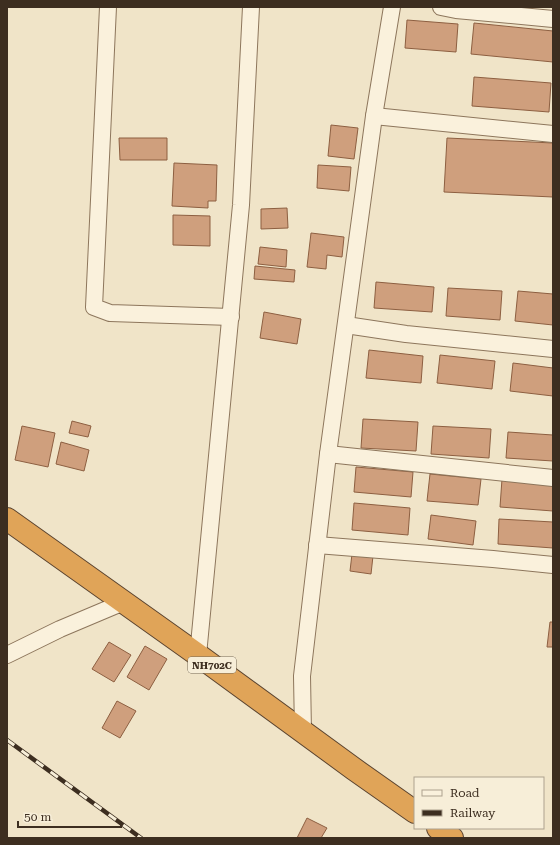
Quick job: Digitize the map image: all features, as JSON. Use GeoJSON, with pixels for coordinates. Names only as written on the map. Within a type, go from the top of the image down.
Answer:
{"type":"FeatureCollection","features":[{"type":"Feature","properties":{"kind":"highway","name":"NH702C"},"geometry":{"type":"LineString","coordinates":[[7,519],[414,811]]}},
{"type":"Feature","properties":{"kind":"highway"},"geometry":{"type":"LineString","coordinates":[[439,829],[452,838]]}},
{"type":"Feature","properties":{"kind":"street"},"geometry":{"type":"LineString","coordinates":[[108,7],[94,307],[110,313],[231,317]]}},
{"type":"Feature","properties":{"kind":"street"},"geometry":{"type":"LineString","coordinates":[[198,655],[241,205],[251,7]]}},
{"type":"Feature","properties":{"kind":"street"},"geometry":{"type":"LineString","coordinates":[[303,732],[302,676],[328,454],[374,116],[392,7]]}},
{"type":"Feature","properties":{"kind":"street"},"geometry":{"type":"LineString","coordinates":[[441,7],[456,10],[553,19]]}},
{"type":"Feature","properties":{"kind":"street"},"geometry":{"type":"LineString","coordinates":[[374,116],[553,134]]}},
{"type":"Feature","properties":{"kind":"street"},"geometry":{"type":"LineString","coordinates":[[346,325],[406,334],[553,349]]}},
{"type":"Feature","properties":{"kind":"street"},"geometry":{"type":"LineString","coordinates":[[328,454],[553,478]]}},
{"type":"Feature","properties":{"kind":"street"},"geometry":{"type":"LineString","coordinates":[[317,545],[553,565]]}},
{"type":"Feature","properties":{"kind":"street"},"geometry":{"type":"LineString","coordinates":[[7,654],[60,629],[124,602]]}},
{"type":"Feature","properties":{"kind":"building"},"geometry":{"type":"Polygon","coordinates":[[[407,20],[458,24],[456,52],[405,48],[407,20]]]}},
{"type":"Feature","properties":{"kind":"building"},"geometry":{"type":"Polygon","coordinates":[[[474,23],[553,31],[553,62],[471,54],[474,23]]]}},
{"type":"Feature","properties":{"kind":"building"},"geometry":{"type":"Polygon","coordinates":[[[474,77],[551,83],[549,112],[472,106],[474,77]]]}},
{"type":"Feature","properties":{"kind":"building"},"geometry":{"type":"Polygon","coordinates":[[[331,125],[358,128],[354,159],[328,156],[331,125]]]}},
{"type":"Feature","properties":{"kind":"building"},"geometry":{"type":"Polygon","coordinates":[[[119,138],[167,138],[167,160],[120,160],[119,138]]]}},
{"type":"Feature","properties":{"kind":"building"},"geometry":{"type":"Polygon","coordinates":[[[447,138],[553,143],[553,197],[444,192],[447,138]]]}},
{"type":"Feature","properties":{"kind":"building"},"geometry":{"type":"Polygon","coordinates":[[[174,163],[217,165],[216,201],[208,201],[208,208],[172,206],[174,163]]]}},
{"type":"Feature","properties":{"kind":"building"},"geometry":{"type":"Polygon","coordinates":[[[318,165],[351,167],[349,191],[317,188],[318,165]]]}},
{"type":"Feature","properties":{"kind":"building"},"geometry":{"type":"Polygon","coordinates":[[[287,208],[288,228],[261,229],[261,209],[287,208]]]}},
{"type":"Feature","properties":{"kind":"building"},"geometry":{"type":"Polygon","coordinates":[[[173,215],[210,216],[210,246],[173,245],[173,215]]]}},
{"type":"Feature","properties":{"kind":"building"},"geometry":{"type":"Polygon","coordinates":[[[311,233],[344,237],[342,257],[327,255],[326,269],[307,267],[311,233]]]}},
{"type":"Feature","properties":{"kind":"building"},"geometry":{"type":"Polygon","coordinates":[[[260,247],[287,250],[286,267],[258,264],[260,247]]]}},
{"type":"Feature","properties":{"kind":"building"},"geometry":{"type":"Polygon","coordinates":[[[255,266],[295,270],[294,282],[254,279],[255,266]]]}},
{"type":"Feature","properties":{"kind":"building"},"geometry":{"type":"Polygon","coordinates":[[[376,282],[434,287],[432,312],[374,308],[376,282]]]}},
{"type":"Feature","properties":{"kind":"building"},"geometry":{"type":"Polygon","coordinates":[[[448,288],[502,291],[500,320],[446,316],[448,288]]]}},
{"type":"Feature","properties":{"kind":"building"},"geometry":{"type":"Polygon","coordinates":[[[518,291],[553,294],[553,325],[515,321],[518,291]]]}},
{"type":"Feature","properties":{"kind":"building"},"geometry":{"type":"Polygon","coordinates":[[[264,312],[301,319],[297,344],[260,338],[264,312]]]}},
{"type":"Feature","properties":{"kind":"building"},"geometry":{"type":"Polygon","coordinates":[[[369,350],[423,356],[421,383],[366,378],[369,350]]]}},
{"type":"Feature","properties":{"kind":"building"},"geometry":{"type":"Polygon","coordinates":[[[440,355],[495,361],[492,389],[437,383],[440,355]]]}},
{"type":"Feature","properties":{"kind":"building"},"geometry":{"type":"Polygon","coordinates":[[[513,363],[553,368],[553,396],[510,391],[513,363]]]}},
{"type":"Feature","properties":{"kind":"building"},"geometry":{"type":"Polygon","coordinates":[[[363,419],[418,422],[416,451],[361,448],[363,419]]]}},
{"type":"Feature","properties":{"kind":"building"},"geometry":{"type":"Polygon","coordinates":[[[72,421],[91,426],[88,437],[69,433],[72,421]]]}},
{"type":"Feature","properties":{"kind":"building"},"geometry":{"type":"Polygon","coordinates":[[[22,426],[55,433],[48,467],[15,460],[22,426]]]}},
{"type":"Feature","properties":{"kind":"building"},"geometry":{"type":"Polygon","coordinates":[[[433,426],[491,429],[489,458],[431,454],[433,426]]]}},
{"type":"Feature","properties":{"kind":"building"},"geometry":{"type":"Polygon","coordinates":[[[508,432],[553,435],[553,461],[506,458],[508,432]]]}},
{"type":"Feature","properties":{"kind":"building"},"geometry":{"type":"Polygon","coordinates":[[[61,442],[89,450],[84,471],[56,464],[61,442]]]}},
{"type":"Feature","properties":{"kind":"building"},"geometry":{"type":"Polygon","coordinates":[[[356,467],[413,472],[411,497],[354,492],[356,467]]]}},
{"type":"Feature","properties":{"kind":"building"},"geometry":{"type":"Polygon","coordinates":[[[430,474],[481,479],[478,505],[427,501],[430,474]]]}},
{"type":"Feature","properties":{"kind":"building"},"geometry":{"type":"Polygon","coordinates":[[[502,479],[553,483],[553,511],[500,507],[502,479]]]}},
{"type":"Feature","properties":{"kind":"building"},"geometry":{"type":"Polygon","coordinates":[[[354,503],[410,508],[408,535],[352,530],[354,503]]]}},
{"type":"Feature","properties":{"kind":"building"},"geometry":{"type":"Polygon","coordinates":[[[431,515],[476,521],[473,545],[428,539],[431,515]]]}},
{"type":"Feature","properties":{"kind":"building"},"geometry":{"type":"Polygon","coordinates":[[[499,519],[553,522],[553,548],[498,544],[499,519]]]}},
{"type":"Feature","properties":{"kind":"building"},"geometry":{"type":"Polygon","coordinates":[[[352,554],[373,556],[371,574],[350,571],[352,554]]]}},
{"type":"Feature","properties":{"kind":"building"},"geometry":{"type":"Polygon","coordinates":[[[550,622],[553,622],[553,647],[547,647],[550,622]]]}},
{"type":"Feature","properties":{"kind":"building"},"geometry":{"type":"Polygon","coordinates":[[[109,642],[131,655],[114,682],[92,669],[109,642]]]}},
{"type":"Feature","properties":{"kind":"building"},"geometry":{"type":"Polygon","coordinates":[[[145,646],[167,659],[149,690],[127,677],[145,646]]]}},
{"type":"Feature","properties":{"kind":"building"},"geometry":{"type":"Polygon","coordinates":[[[117,701],[136,711],[120,738],[102,728],[117,701]]]}},
{"type":"Feature","properties":{"kind":"building"},"geometry":{"type":"Polygon","coordinates":[[[307,818],[327,828],[321,838],[297,838],[307,818]]]}},
{"type":"Feature","properties":{"kind":"railway"},"geometry":{"type":"LineString","coordinates":[[7,740],[141,838]]}}]}
